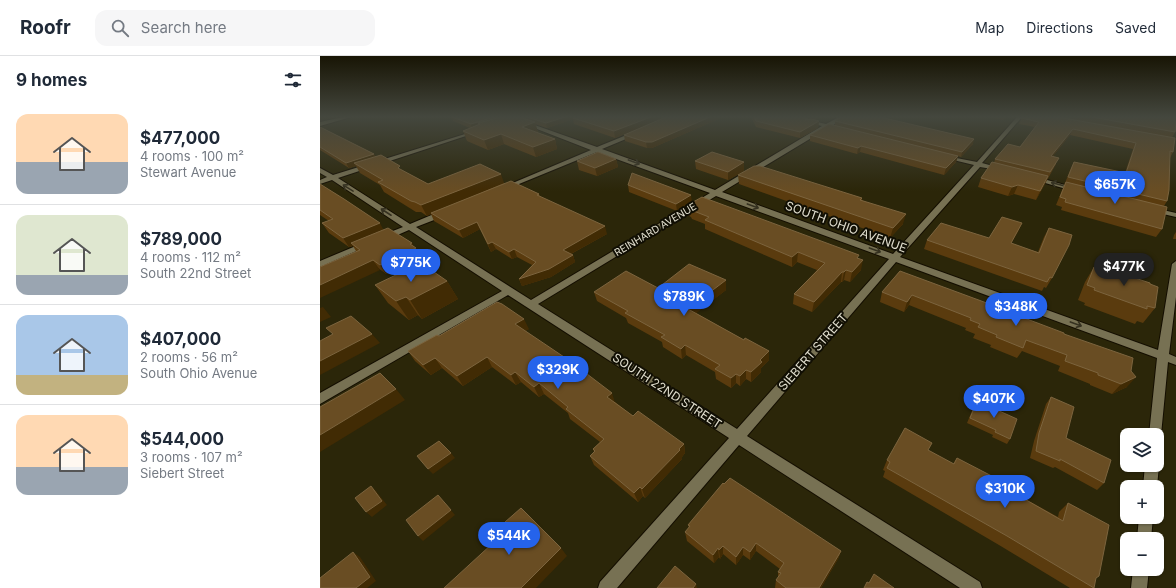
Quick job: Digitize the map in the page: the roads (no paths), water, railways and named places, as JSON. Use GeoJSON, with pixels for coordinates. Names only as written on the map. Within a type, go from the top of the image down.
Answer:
{"type":"FeatureCollection","features":[{"type":"Feature","properties":{"kind":"street"},"geometry":{"type":"LineString","coordinates":[[320,182],[442,142]]}},
{"type":"Feature","properties":{"kind":"street","name":"SOUTH OHIO AVENUE"},"geometry":{"type":"LineString","coordinates":[[577,142],[1176,361]]}},
{"type":"Feature","properties":{"kind":"street"},"geometry":{"type":"LineString","coordinates":[[500,189],[614,142]]}},
{"type":"Feature","properties":{"kind":"street","name":"REINHARD AVENUE"},"geometry":{"type":"LineString","coordinates":[[531,304],[800,142]]}},
{"type":"Feature","properties":{"kind":"street","name":"SIEBERT STREET"},"geometry":{"type":"LineString","coordinates":[[606,588],[998,142]]}},
{"type":"Feature","properties":{"kind":"street"},"geometry":{"type":"LineString","coordinates":[[933,153],[1008,172]]}},
{"type":"Feature","properties":{"kind":"street","name":"SOUTH 22ND STREET"},"geometry":{"type":"LineString","coordinates":[[320,170],[510,290],[974,588]]}},
{"type":"Feature","properties":{"kind":"street"},"geometry":{"type":"LineString","coordinates":[[1024,176],[1085,192]]}},
{"type":"Feature","properties":{"kind":"street"},"geometry":{"type":"LineString","coordinates":[[1146,207],[1176,215]]}},
{"type":"Feature","properties":{"kind":"street"},"geometry":{"type":"LineString","coordinates":[[320,264],[451,210]]}},
{"type":"Feature","properties":{"kind":"street"},"geometry":{"type":"LineString","coordinates":[[1156,428],[1176,264]]}},
{"type":"Feature","properties":{"kind":"street"},"geometry":{"type":"LineString","coordinates":[[320,399],[510,290]]}},
{"type":"Feature","properties":{"kind":"street"},"geometry":{"type":"LineString","coordinates":[[1139,588],[1140,576]]}}]}
